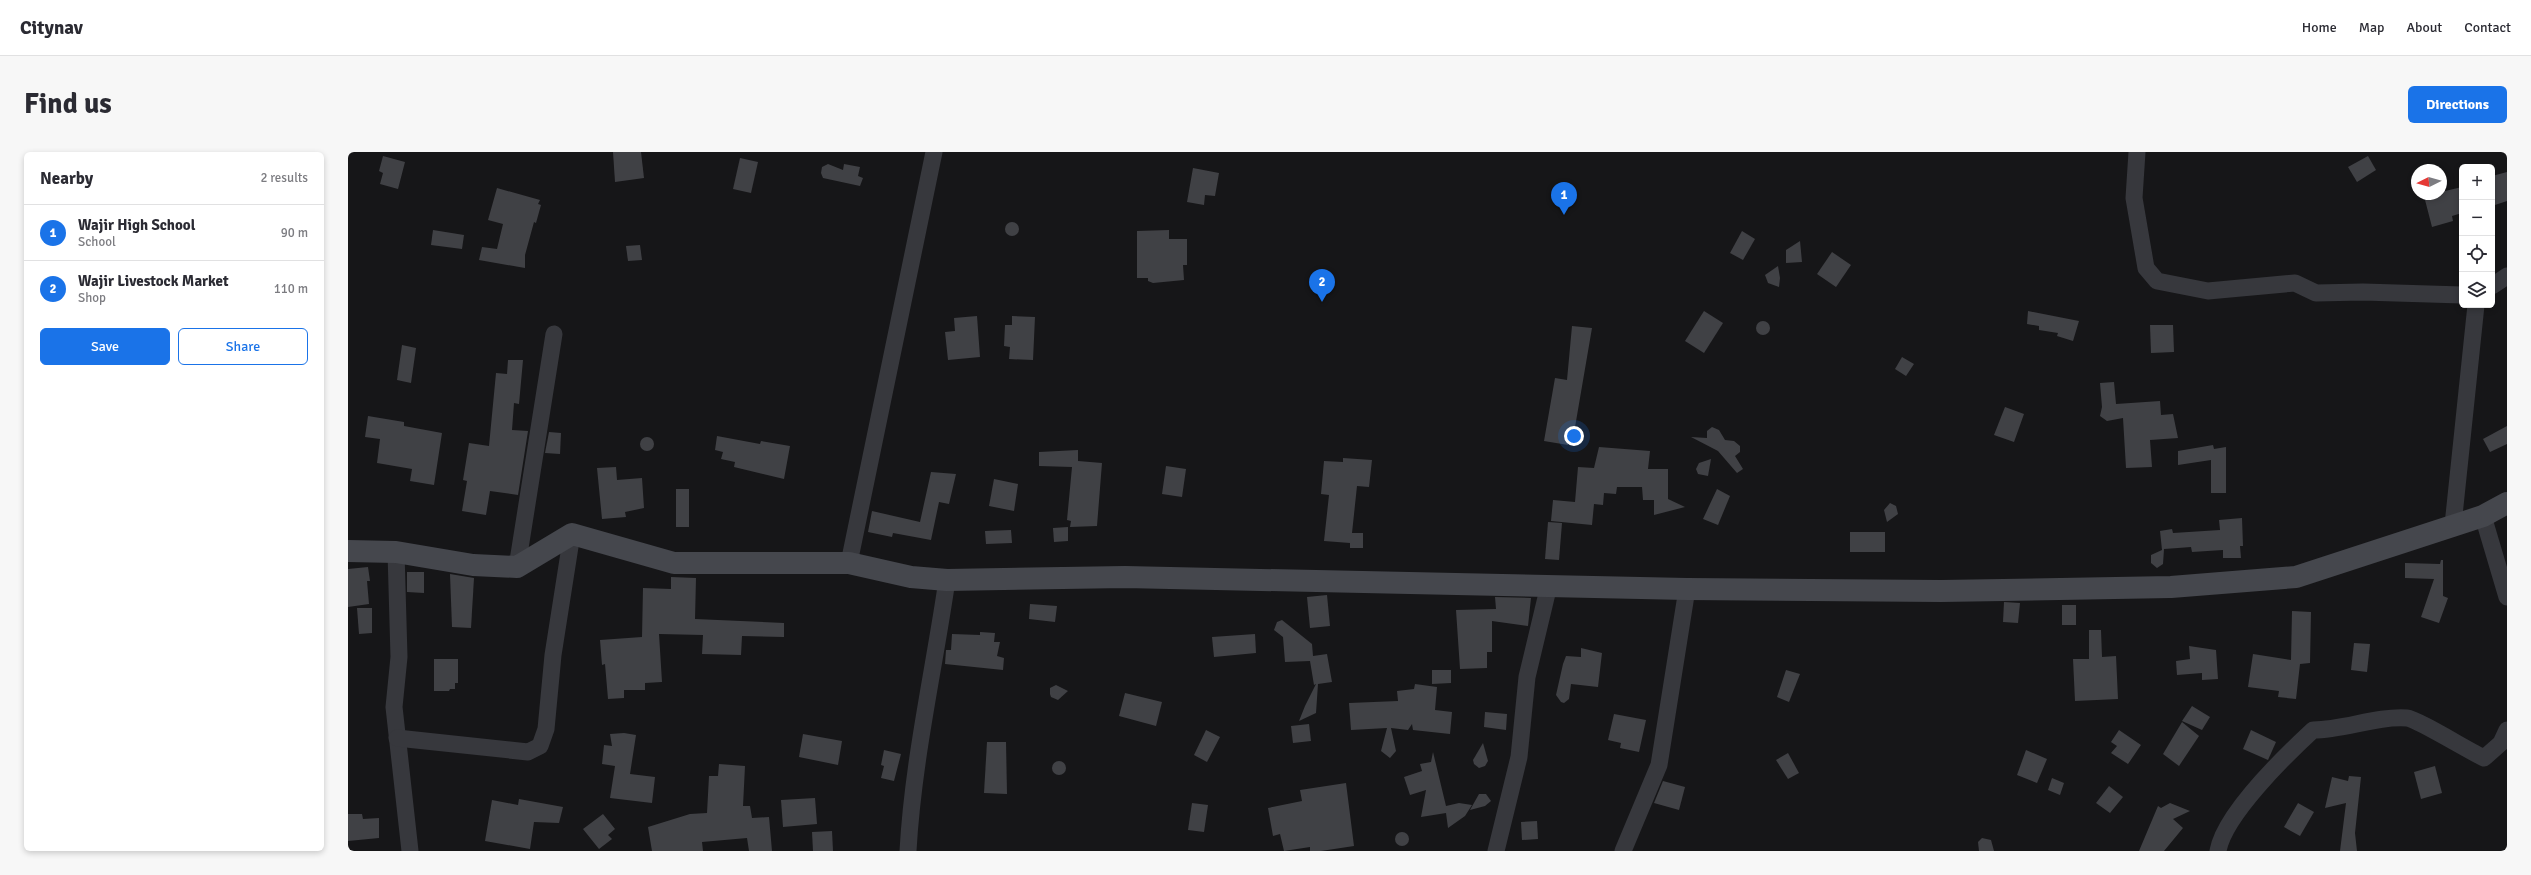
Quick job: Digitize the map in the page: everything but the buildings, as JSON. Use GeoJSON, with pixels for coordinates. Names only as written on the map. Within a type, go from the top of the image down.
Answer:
{"type":"FeatureCollection","features":[{"type":"Feature","properties":{"kind":"street"},"geometry":{"type":"LineString","coordinates":[[849,563],[934,152]]}},
{"type":"Feature","properties":{"kind":"street"},"geometry":{"type":"LineString","coordinates":[[2137,152],[2134,198],[2146,268],[2157,281],[2208,291],[2295,283],[2316,292],[2459,295]]}},
{"type":"Feature","properties":{"kind":"street"},"geometry":{"type":"LineString","coordinates":[[2495,284],[2507,276]]}},
{"type":"Feature","properties":{"kind":"street"},"geometry":{"type":"LineString","coordinates":[[2453,525],[2476,308]]}},
{"type":"Feature","properties":{"kind":"street"},"geometry":{"type":"LineString","coordinates":[[517,567],[554,334]]}},
{"type":"Feature","properties":{"kind":"street"},"geometry":{"type":"LineString","coordinates":[[348,551],[396,552],[473,565],[517,567],[572,534],[674,563],[849,563],[910,577],[947,580],[1125,577],[1687,589],[1933,591],[2171,587],[2296,577],[2402,544],[2453,525],[2483,516],[2507,503]]}},
{"type":"Feature","properties":{"kind":"street"},"geometry":{"type":"LineString","coordinates":[[2483,516],[2507,597]]}},
{"type":"Feature","properties":{"kind":"street"},"geometry":{"type":"LineString","coordinates":[[397,738],[528,752],[540,746],[546,729],[553,654],[572,534]]}},
{"type":"Feature","properties":{"kind":"street"},"geometry":{"type":"LineString","coordinates":[[396,552],[399,657],[394,695],[397,738],[410,851]]}},
{"type":"Feature","properties":{"kind":"street"},"geometry":{"type":"LineString","coordinates":[[908,851],[911,794],[934,672],[947,580]]}},
{"type":"Feature","properties":{"kind":"street"},"geometry":{"type":"LineString","coordinates":[[1496,851],[1518,757],[1527,677],[1548,585]]}},
{"type":"Feature","properties":{"kind":"street"},"geometry":{"type":"LineString","coordinates":[[1623,851],[1659,765],[1687,589]]}},
{"type":"Feature","properties":{"kind":"street"},"geometry":{"type":"LineString","coordinates":[[2218,851],[2220,844],[2239,811],[2275,766],[2313,730],[2327,730],[2372,720],[2409,718],[2484,758],[2500,743],[2507,730]]}},
{"type":"Feature","properties":{"kind":"place","name":"Wajir High School"},"geometry":{"type":"Point","coordinates":[1564,215]}},
{"type":"Feature","properties":{"kind":"place","name":"Wajir Livestock Market"},"geometry":{"type":"Point","coordinates":[1322,302]}}]}
